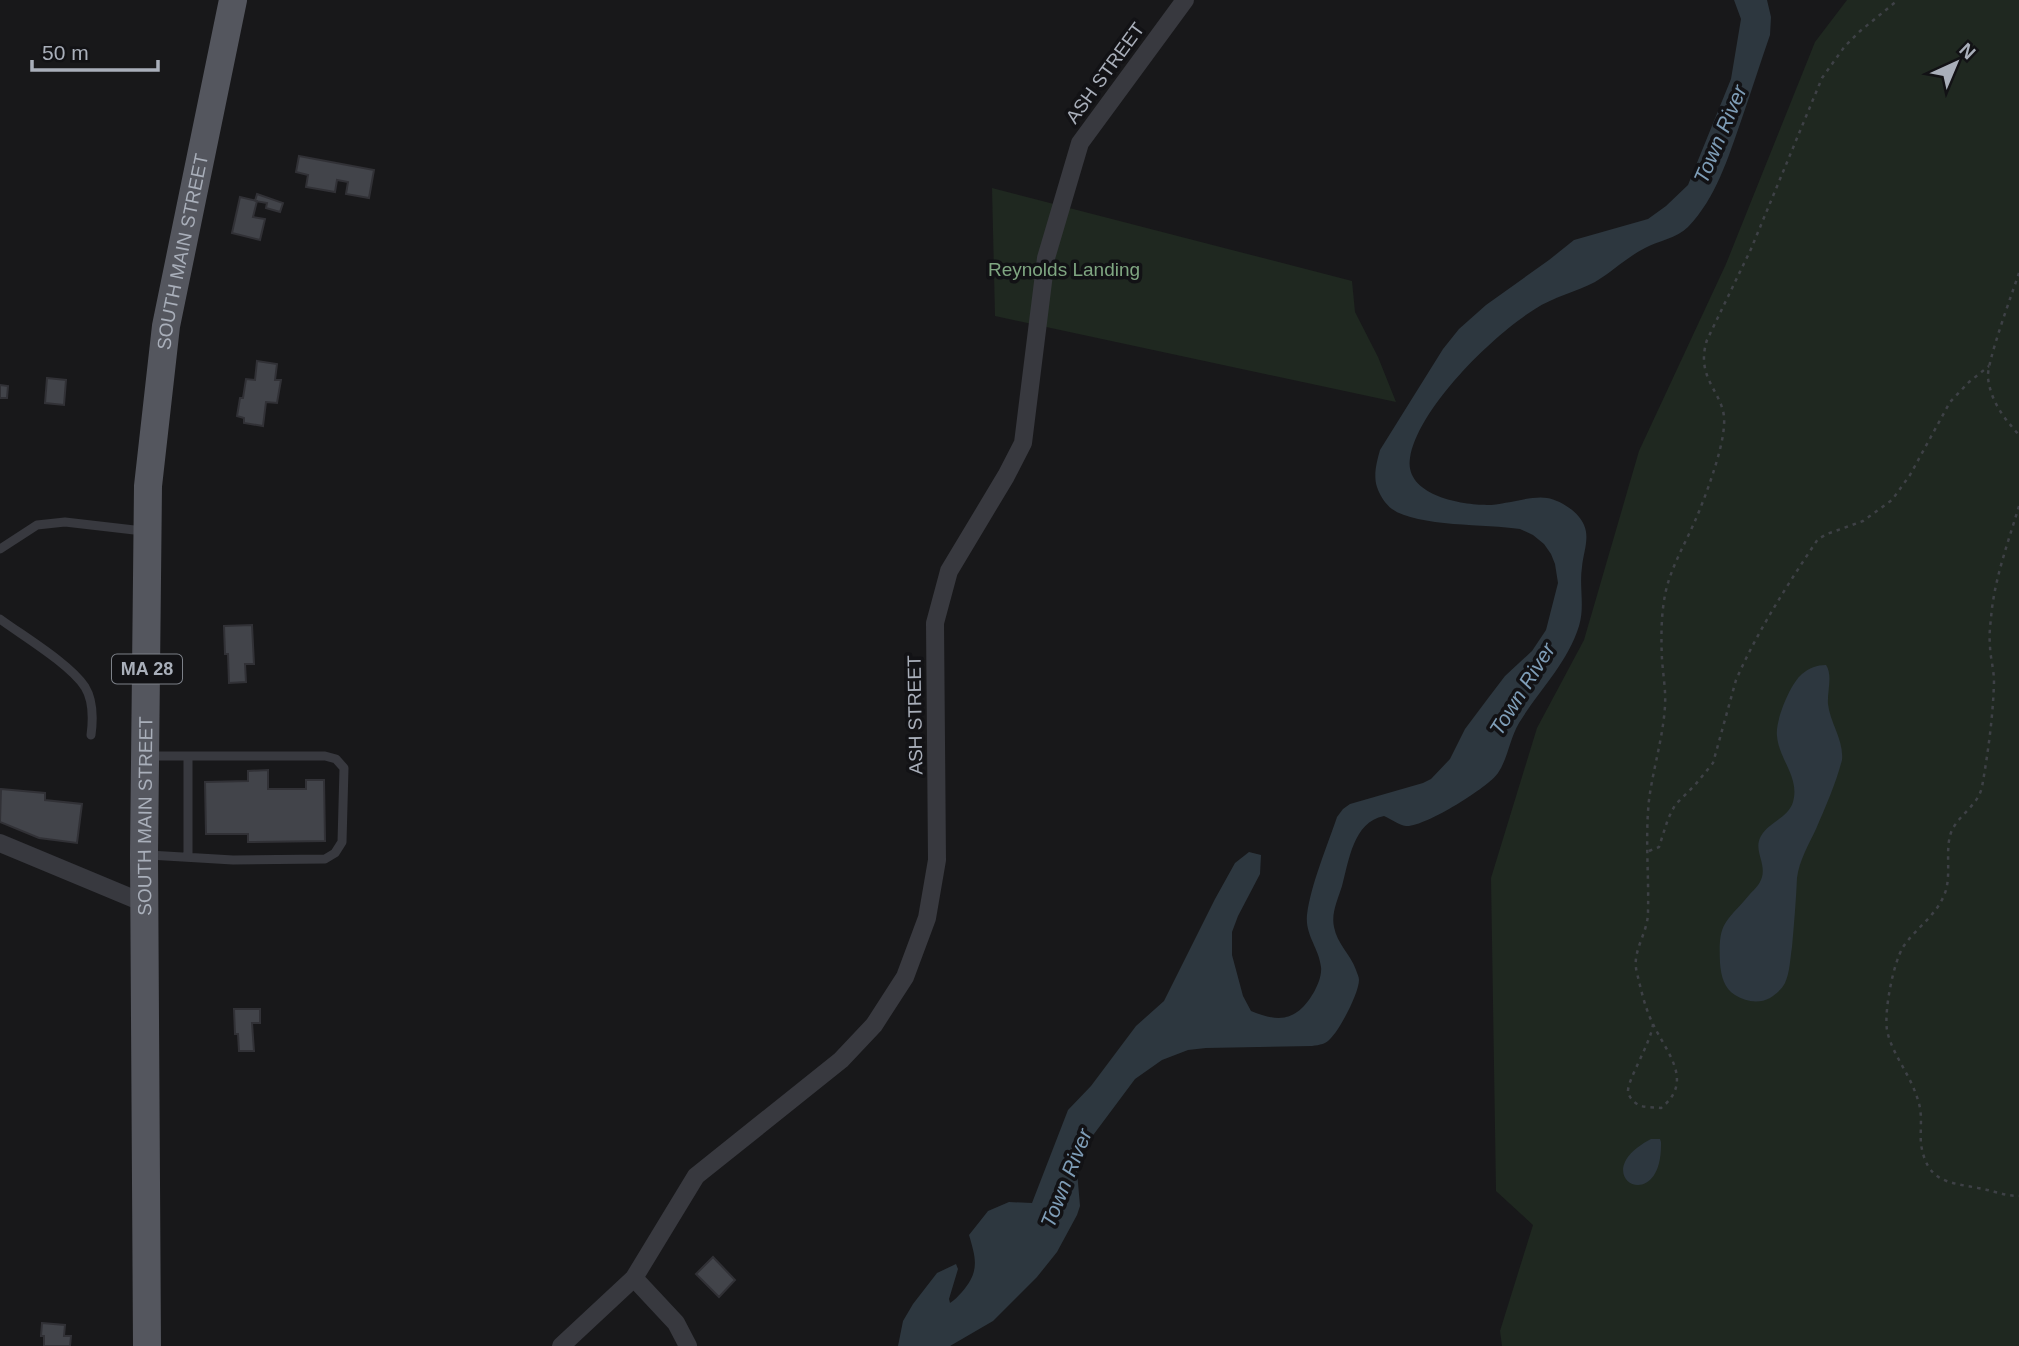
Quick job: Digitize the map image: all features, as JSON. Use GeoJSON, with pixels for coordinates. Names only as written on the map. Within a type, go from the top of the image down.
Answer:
{"type":"FeatureCollection","features":[{"type":"Feature","properties":{"kind":"main road","name":"SOUTH MAIN STREET"},"geometry":{"type":"LineString","coordinates":[[147,1346],[144,855],[148,486],[166,327],[233,0]]}},
{"type":"Feature","properties":{"kind":"street","name":"ASH STREET"},"geometry":{"type":"LineString","coordinates":[[561,1346],[634,1278],[696,1176],[841,1060],[874,1026],[905,976],[926,918],[937,860],[935,623],[949,570],[1023,443],[1046,258],[1080,143],[1185,0]]}},
{"type":"Feature","properties":{"kind":"street"},"geometry":{"type":"LineString","coordinates":[[0,843],[144,903]]}},
{"type":"Feature","properties":{"kind":"street"},"geometry":{"type":"LineString","coordinates":[[634,1278],[676,1323],[688,1346]]}},
{"type":"Feature","properties":{"kind":"lane"},"geometry":{"type":"LineString","coordinates":[[0,549],[37,525],[65,522],[148,531]]}},
{"type":"Feature","properties":{"kind":"lane"},"geometry":{"type":"LineString","coordinates":[[0,619],[62,663],[85,688],[93,718],[91,735]]}},
{"type":"Feature","properties":{"kind":"lane"},"geometry":{"type":"LineString","coordinates":[[144,855],[233,860],[324,859],[335,853],[342,842],[344,768],[336,759],[325,756],[146,756]]}},
{"type":"Feature","properties":{"kind":"lane"},"geometry":{"type":"LineString","coordinates":[[188,756],[188,857]]}},
{"type":"Feature","properties":{"kind":"path"},"geometry":{"type":"LineString","coordinates":[[1653,1024],[1648,1045],[1628,1093],[1639,1105],[1661,1108],[1668,1102],[1676,1086],[1677,1076],[1667,1048],[1645,1005],[1635,967],[1637,949],[1648,916],[1649,803],[1665,708],[1661,644],[1665,594],[1678,555],[1695,522],[1717,456],[1725,422],[1705,372],[1702,354],[1751,249],[1822,78],[1845,46],[1898,0]]}},
{"type":"Feature","properties":{"kind":"path"},"geometry":{"type":"LineString","coordinates":[[2019,273],[1989,366],[1988,378],[1997,407],[2019,435]]}},
{"type":"Feature","properties":{"kind":"path"},"geometry":{"type":"LineString","coordinates":[[1648,851],[1659,847],[1675,805],[1713,763],[1742,667],[1818,539],[1871,516],[1892,500],[1910,475],[1950,402],[1989,366]]}},
{"type":"Feature","properties":{"kind":"path"},"geometry":{"type":"LineString","coordinates":[[2019,506],[1998,575],[1992,610],[1990,645],[1994,678],[1993,705],[1981,790],[1952,830],[1948,884],[1943,897],[1936,910],[1903,948],[1895,967],[1890,987],[1887,1030],[1917,1093],[1922,1126],[1921,1143],[1930,1168],[1942,1181],[2019,1196]]}},
{"type":"Feature","properties":{"kind":"green space"},"geometry":{"type":"Polygon","coordinates":[[[1847,0],[2019,0],[2019,1346],[1502,1346],[1500,1331],[1533,1225],[1496,1191],[1491,878],[1537,728],[1584,640],[1639,451],[1726,264],[1815,42],[1847,0]]]}},
{"type":"Feature","properties":{"kind":"green space","name":"Reynolds Landing"},"geometry":{"type":"Polygon","coordinates":[[[992,188],[1352,281],[1355,312],[1378,357],[1396,402],[995,316],[992,188]]]}},
{"type":"Feature","properties":{"kind":"water","name":"Town River"},"geometry":{"type":"Polygon","coordinates":[[[1734,0],[1767,0],[1771,17],[1770,35],[1726,163],[1698,216],[1678,234],[1645,248],[1595,282],[1542,305],[1518,321],[1460,374],[1427,417],[1416,438],[1410,458],[1410,471],[1416,481],[1436,495],[1463,503],[1487,505],[1534,498],[1552,499],[1574,511],[1586,530],[1581,574],[1582,611],[1574,640],[1560,665],[1519,723],[1498,773],[1469,796],[1426,821],[1406,826],[1384,816],[1365,826],[1359,834],[1350,854],[1333,917],[1338,939],[1356,970],[1358,986],[1344,1019],[1329,1040],[1312,1046],[1188,1050],[1162,1060],[1135,1079],[1080,1155],[1077,1171],[1080,1206],[1077,1215],[1057,1252],[1037,1277],[993,1321],[950,1346],[898,1346],[903,1321],[937,1273],[956,1264],[958,1269],[950,1303],[968,1285],[975,1265],[969,1235],[988,1211],[1009,1202],[1032,1203],[1068,1110],[1091,1086],[1136,1026],[1164,1001],[1235,863],[1249,852],[1261,855],[1260,874],[1232,932],[1232,955],[1243,996],[1251,1011],[1271,1017],[1287,1017],[1308,1002],[1320,977],[1320,960],[1308,929],[1307,915],[1316,878],[1337,817],[1350,804],[1431,779],[1450,759],[1465,729],[1505,676],[1532,651],[1546,630],[1558,583],[1555,564],[1544,544],[1520,529],[1435,522],[1403,515],[1392,509],[1381,496],[1376,482],[1380,450],[1443,349],[1459,329],[1486,305],[1574,240],[1648,219],[1688,185],[1731,79],[1741,19],[1734,0]]]}},
{"type":"Feature","properties":{"kind":"water"},"geometry":{"type":"Polygon","coordinates":[[[1826,665],[1829,679],[1828,704],[1841,745],[1842,760],[1798,872],[1787,979],[1781,989],[1770,998],[1757,1002],[1748,1001],[1731,992],[1724,981],[1720,963],[1720,939],[1729,918],[1761,880],[1763,872],[1758,846],[1761,836],[1787,812],[1793,802],[1792,776],[1781,753],[1777,736],[1778,721],[1784,703],[1802,674],[1813,667],[1826,665]]]}},
{"type":"Feature","properties":{"kind":"water"},"geometry":{"type":"Polygon","coordinates":[[[1651,1139],[1660,1139],[1661,1142],[1658,1166],[1651,1180],[1641,1185],[1631,1183],[1624,1176],[1624,1166],[1632,1153],[1651,1139]]]}},
{"type":"Feature","properties":{"kind":"building"},"geometry":{"type":"Polygon","coordinates":[[[299,156],[374,170],[369,198],[346,194],[348,182],[337,180],[335,192],[306,187],[308,175],[296,172],[299,156]]]}},
{"type":"Feature","properties":{"kind":"building"},"geometry":{"type":"Polygon","coordinates":[[[257,194],[283,203],[280,212],[266,208],[267,203],[255,201],[257,194]]]}},
{"type":"Feature","properties":{"kind":"building"},"geometry":{"type":"Polygon","coordinates":[[[240,197],[257,201],[253,217],[265,219],[260,240],[232,233],[240,197]]]}},
{"type":"Feature","properties":{"kind":"building"},"geometry":{"type":"Polygon","coordinates":[[[257,361],[277,364],[275,380],[281,380],[277,403],[266,402],[263,426],[244,423],[244,418],[237,416],[246,379],[255,380],[257,361]]]}},
{"type":"Feature","properties":{"kind":"building"},"geometry":{"type":"Polygon","coordinates":[[[47,378],[66,380],[64,405],[45,403],[47,378]]]}},
{"type":"Feature","properties":{"kind":"building"},"geometry":{"type":"Polygon","coordinates":[[[0,385],[8,386],[7,398],[0,398],[0,385]]]}},
{"type":"Feature","properties":{"kind":"building"},"geometry":{"type":"Polygon","coordinates":[[[252,625],[254,664],[245,664],[246,682],[229,683],[224,626],[252,625]]]}},
{"type":"Feature","properties":{"kind":"building"},"geometry":{"type":"Polygon","coordinates":[[[268,770],[268,789],[306,789],[306,780],[324,780],[325,841],[248,842],[248,834],[206,834],[205,782],[248,781],[248,771],[268,770]]]}},
{"type":"Feature","properties":{"kind":"building"},"geometry":{"type":"Polygon","coordinates":[[[1,789],[45,793],[45,800],[82,804],[77,843],[39,838],[0,822],[1,789]]]}},
{"type":"Feature","properties":{"kind":"building"},"geometry":{"type":"Polygon","coordinates":[[[234,1009],[260,1009],[260,1023],[252,1023],[254,1051],[239,1051],[234,1009]]]}},
{"type":"Feature","properties":{"kind":"building"},"geometry":{"type":"Polygon","coordinates":[[[713,1257],[735,1280],[719,1297],[696,1274],[713,1257]]]}},
{"type":"Feature","properties":{"kind":"building"},"geometry":{"type":"Polygon","coordinates":[[[42,1323],[65,1325],[64,1336],[71,1336],[70,1346],[44,1346],[44,1336],[41,1336],[42,1323]]]}}]}
